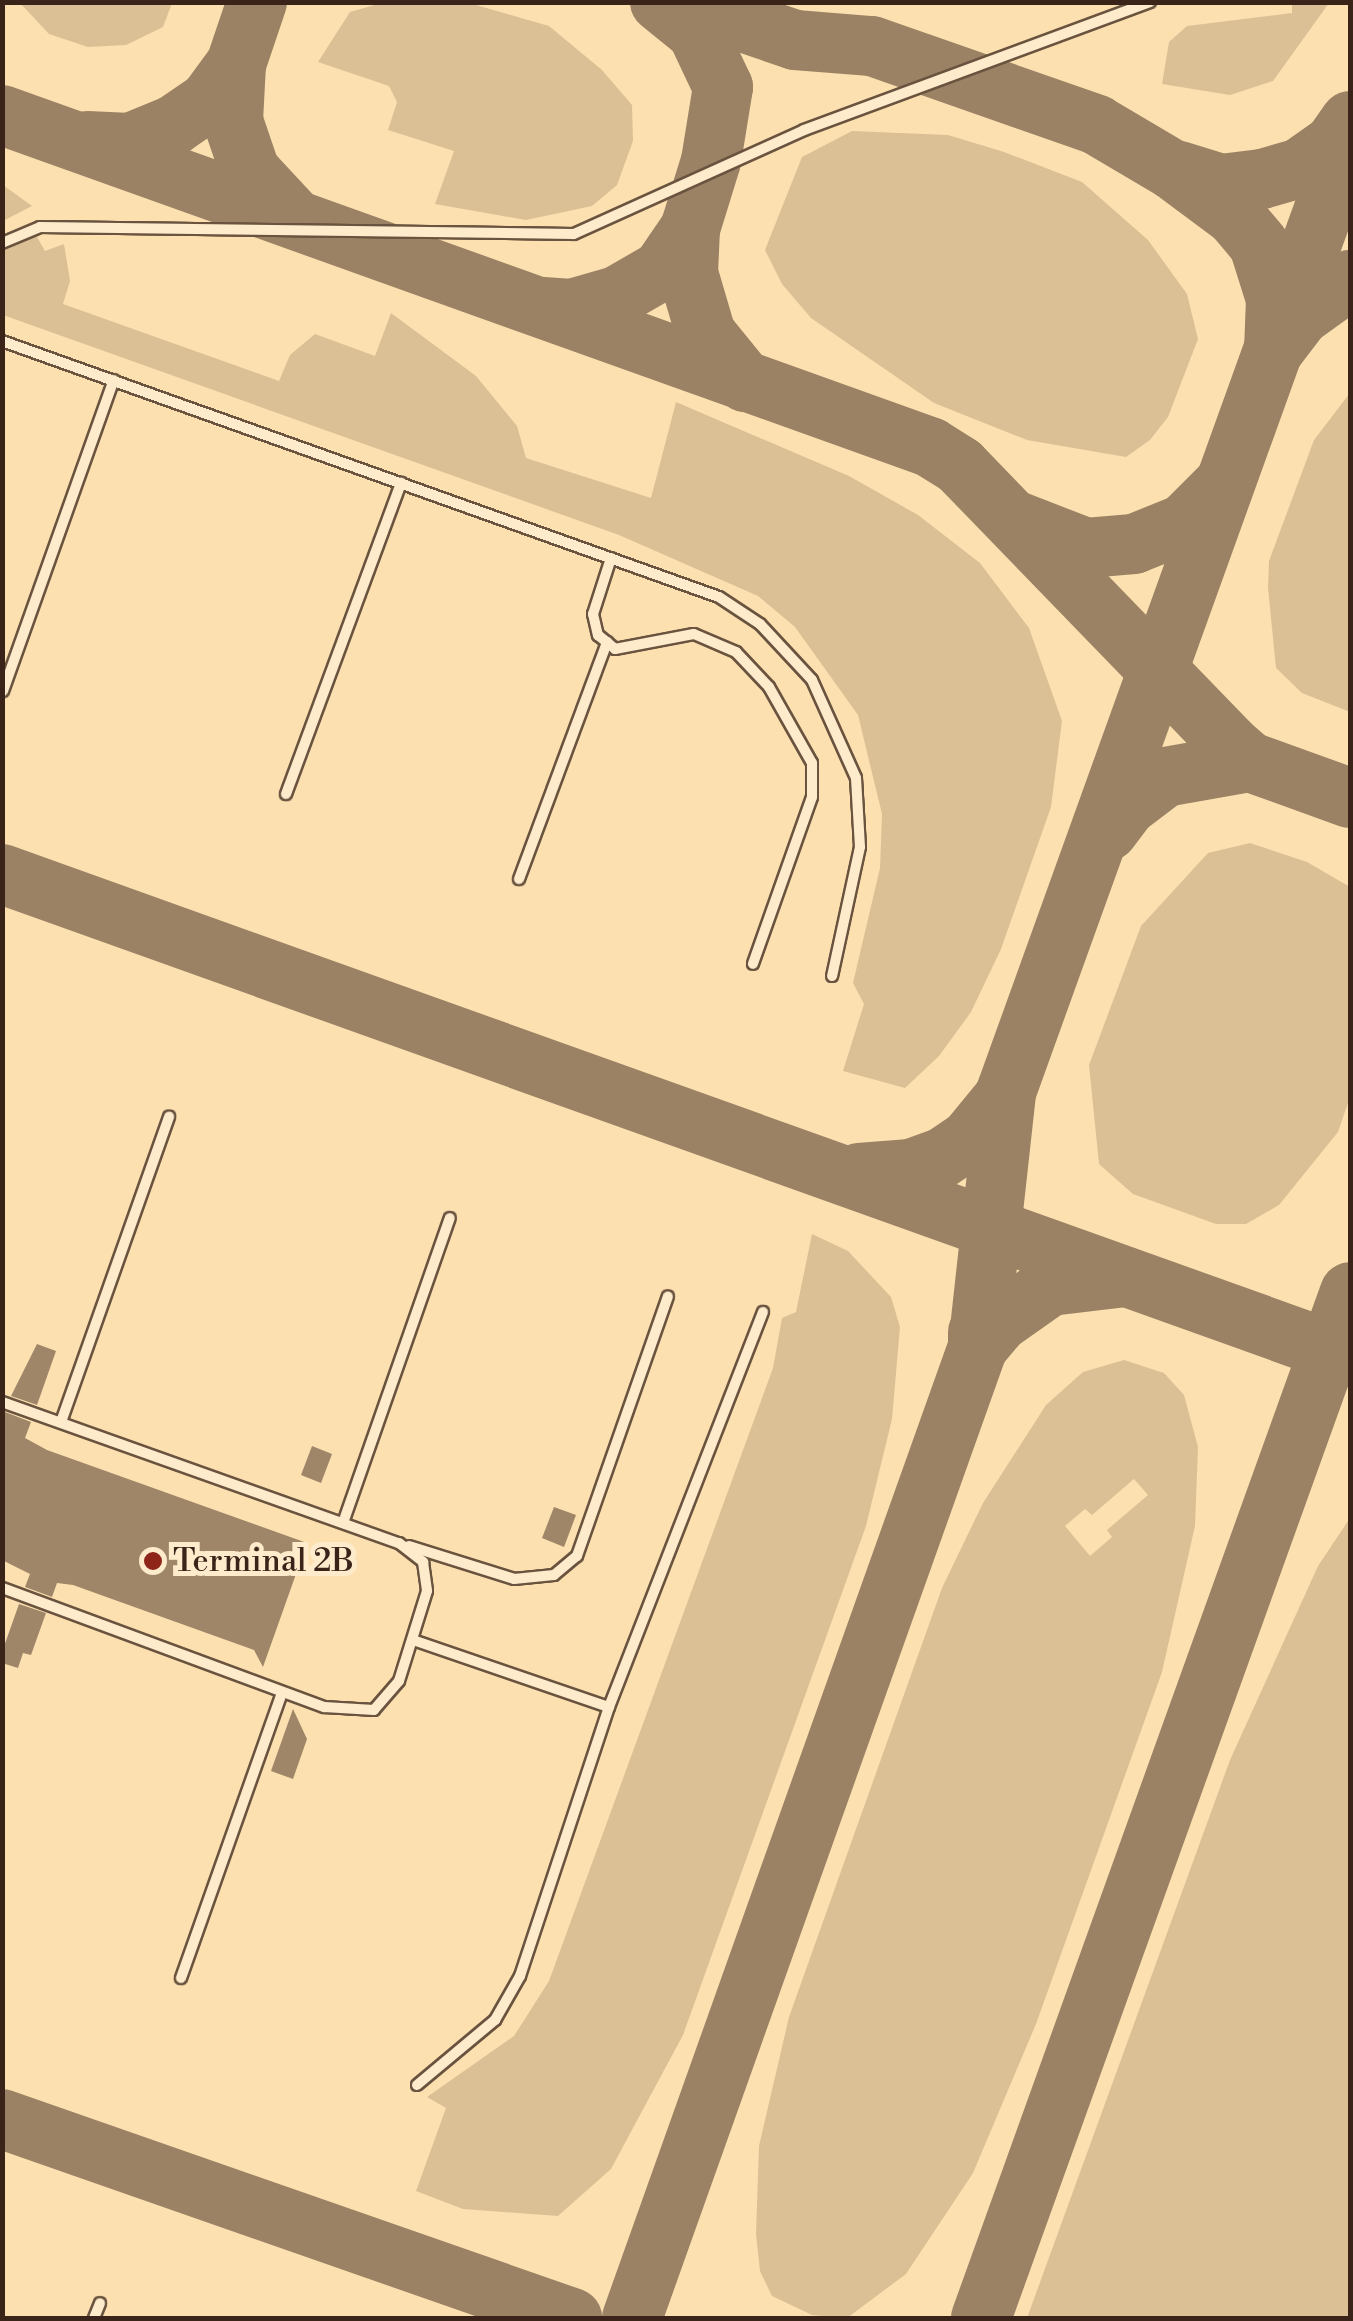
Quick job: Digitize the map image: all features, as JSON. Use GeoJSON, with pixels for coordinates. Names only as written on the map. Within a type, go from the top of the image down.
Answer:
{"type":"FeatureCollection","features":[{"type":"Feature","properties":{"kind":"lane"},"geometry":{"type":"LineString","coordinates":[[2,243],[40,227],[574,234],[804,130],[1150,2]]}},
{"type":"Feature","properties":{"kind":"lane"},"geometry":{"type":"LineString","coordinates":[[2,340],[719,596],[760,624],[831,712],[861,811],[854,884],[832,976]]}},
{"type":"Feature","properties":{"kind":"lane"},"geometry":{"type":"LineString","coordinates":[[3,691],[114,380]]}},
{"type":"Feature","properties":{"kind":"lane"},"geometry":{"type":"LineString","coordinates":[[286,794],[400,483]]}},
{"type":"Feature","properties":{"kind":"lane"},"geometry":{"type":"LineString","coordinates":[[611,558],[593,614],[607,642],[615,649],[694,634],[736,652],[769,687],[812,762],[812,797],[752,964]]}},
{"type":"Feature","properties":{"kind":"lane"},"geometry":{"type":"LineString","coordinates":[[519,879],[607,642]]}},
{"type":"Feature","properties":{"kind":"lane"},"geometry":{"type":"LineString","coordinates":[[60,1422],[169,1117]]}},
{"type":"Feature","properties":{"kind":"lane"},"geometry":{"type":"LineString","coordinates":[[343,1523],[450,1218]]}},
{"type":"Feature","properties":{"kind":"lane"},"geometry":{"type":"LineString","coordinates":[[2,1402],[399,1543],[514,1579],[554,1575],[577,1556],[668,1296]]}},
{"type":"Feature","properties":{"kind":"lane"},"geometry":{"type":"LineString","coordinates":[[417,2085],[495,2020],[520,1976],[610,1706],[763,1312]]}},
{"type":"Feature","properties":{"kind":"lane"},"geometry":{"type":"LineString","coordinates":[[2,1588],[324,1707],[374,1710],[399,1681],[427,1591],[423,1562],[399,1543]]}},
{"type":"Feature","properties":{"kind":"lane"},"geometry":{"type":"LineString","coordinates":[[413,1640],[610,1706]]}},
{"type":"Feature","properties":{"kind":"lane"},"geometry":{"type":"LineString","coordinates":[[181,1978],[282,1692]]}},
{"type":"Feature","properties":{"kind":"lane"},"geometry":{"type":"LineString","coordinates":[[94,2318],[100,2304]]}},
{"type":"Feature","properties":{"kind":"shaded area"},"geometry":{"type":"Polygon","coordinates":[[[20,2],[172,3],[163,27],[126,45],[88,47],[49,34],[20,2]]]}},
{"type":"Feature","properties":{"kind":"shaded area"},"geometry":{"type":"Polygon","coordinates":[[[385,2],[469,3],[549,26],[602,70],[632,105],[633,141],[617,185],[592,206],[526,220],[435,204],[454,151],[388,130],[397,102],[389,86],[318,62],[350,12],[385,2]]]}},
{"type":"Feature","properties":{"kind":"shaded area"},"geometry":{"type":"Polygon","coordinates":[[[1292,3],[1329,3],[1273,81],[1230,95],[1162,84],[1169,42],[1187,26],[1292,13],[1292,3]]]}},
{"type":"Feature","properties":{"kind":"shaded area"},"geometry":{"type":"Polygon","coordinates":[[[852,131],[948,135],[1004,152],[1082,182],[1148,240],[1187,294],[1198,339],[1168,417],[1150,440],[1126,457],[1027,440],[934,403],[811,318],[782,284],[765,250],[802,157],[852,131]]]}},
{"type":"Feature","properties":{"kind":"shaded area"},"geometry":{"type":"Polygon","coordinates":[[[3,185],[32,206],[3,221],[3,185]]]}},
{"type":"Feature","properties":{"kind":"shaded area"},"geometry":{"type":"Polygon","coordinates":[[[33,230],[45,251],[64,244],[70,281],[63,304],[279,381],[290,355],[315,334],[375,356],[391,313],[476,376],[517,426],[526,458],[651,498],[676,402],[849,476],[918,515],[980,563],[1029,628],[1062,721],[1051,807],[1001,949],[971,1012],[939,1056],[905,1088],[843,1071],[864,1004],[853,983],[880,868],[882,814],[858,715],[795,627],[758,596],[619,535],[3,315],[2,244],[33,230]]]}},
{"type":"Feature","properties":{"kind":"shaded area"},"geometry":{"type":"Polygon","coordinates":[[[1350,393],[1350,712],[1302,693],[1276,668],[1268,588],[1269,561],[1314,440],[1350,393]]]}},
{"type":"Feature","properties":{"kind":"shaded area"},"geometry":{"type":"Polygon","coordinates":[[[1250,843],[1307,862],[1350,887],[1350,1097],[1338,1132],[1279,1205],[1246,1224],[1216,1224],[1133,1194],[1099,1164],[1089,1065],[1141,926],[1208,853],[1250,843]]]}},
{"type":"Feature","properties":{"kind":"shaded area"},"geometry":{"type":"Polygon","coordinates":[[[812,1234],[848,1251],[891,1297],[900,1327],[892,1419],[866,1526],[683,2035],[611,2169],[558,2216],[463,2209],[416,2191],[446,2108],[427,2097],[514,2036],[549,1981],[773,1368],[782,1318],[796,1312],[812,1234]]]}},
{"type":"Feature","properties":{"kind":"shaded area"},"geometry":{"type":"Polygon","coordinates":[[[1124,1360],[1164,1373],[1184,1395],[1198,1447],[1195,1526],[1162,1672],[1036,2024],[973,2173],[906,2274],[847,2318],[812,2315],[772,2296],[760,2271],[756,2234],[759,2146],[789,2017],[942,1588],[983,1503],[1046,1405],[1083,1372],[1124,1360]],[[1134,1479],[1092,1515],[1085,1509],[1065,1526],[1090,1556],[1112,1537],[1107,1530],[1148,1495],[1134,1479]]]}},
{"type":"Feature","properties":{"kind":"shaded area"},"geometry":{"type":"Polygon","coordinates":[[[1350,1518],[1350,2318],[1027,2318],[1230,1760],[1318,1566],[1350,1518]]]}},
{"type":"Feature","properties":{"kind":"building"},"geometry":{"type":"Polygon","coordinates":[[[37,1344],[56,1351],[37,1405],[11,1396],[37,1344]]]}},
{"type":"Feature","properties":{"kind":"building","name":"Terminal 2B"},"geometry":{"type":"Polygon","coordinates":[[[5,1412],[31,1422],[25,1438],[47,1450],[307,1543],[263,1667],[254,1650],[73,1585],[57,1583],[52,1597],[25,1587],[30,1574],[2,1560],[5,1412]]]}},
{"type":"Feature","properties":{"kind":"building"},"geometry":{"type":"Polygon","coordinates":[[[312,1446],[332,1454],[321,1483],[301,1475],[312,1446]]]}},
{"type":"Feature","properties":{"kind":"building"},"geometry":{"type":"Polygon","coordinates":[[[554,1507],[576,1515],[564,1547],[542,1538],[554,1507]]]}},
{"type":"Feature","properties":{"kind":"building"},"geometry":{"type":"Polygon","coordinates":[[[19,1604],[46,1613],[31,1655],[23,1653],[18,1668],[2,1663],[2,1652],[19,1604]]]}},
{"type":"Feature","properties":{"kind":"building"},"geometry":{"type":"Polygon","coordinates":[[[293,1709],[307,1739],[293,1779],[271,1771],[293,1709]]]}},
{"type":"Feature","properties":{"kind":"taxiway"},"geometry":{"type":"LineString","coordinates":[[257,2],[236,64],[233,121],[250,171],[292,216]]}},
{"type":"Feature","properties":{"kind":"taxiway"},"geometry":{"type":"LineString","coordinates":[[660,2],[697,32],[723,87],[711,161],[690,229],[688,273],[706,334],[745,382]]}},
{"type":"Feature","properties":{"kind":"taxiway"},"geometry":{"type":"LineString","coordinates":[[684,2],[795,40],[872,46],[1097,125],[1173,170],[1235,216],[1259,245],[1276,299],[1274,350],[1300,316],[1350,280]]}},
{"type":"Feature","properties":{"kind":"taxiway"},"geometry":{"type":"LineString","coordinates":[[87,141],[130,143],[174,125],[209,101],[236,64]]}},
{"type":"Feature","properties":{"kind":"taxiway"},"geometry":{"type":"LineString","coordinates":[[2,115],[930,447],[960,466],[1250,762],[1350,798]]}},
{"type":"Feature","properties":{"kind":"taxiway"},"geometry":{"type":"LineString","coordinates":[[1179,171],[1221,184],[1262,179],[1300,168],[1334,144],[1350,121]]}},
{"type":"Feature","properties":{"kind":"taxiway"},"geometry":{"type":"LineString","coordinates":[[632,2318],[978,1347],[1006,1092],[1350,137]]}},
{"type":"Feature","properties":{"kind":"taxiway"},"geometry":{"type":"LineString","coordinates":[[543,307],[571,309],[617,296],[662,270],[690,229]]}},
{"type":"Feature","properties":{"kind":"taxiway"},"geometry":{"type":"LineString","coordinates":[[1019,522],[1086,548],[1134,544],[1184,524],[1225,483]]}},
{"type":"Feature","properties":{"kind":"taxiway"},"geometry":{"type":"LineString","coordinates":[[1108,831],[1127,806],[1165,777],[1250,762]]}},
{"type":"Feature","properties":{"kind":"taxiway"},"geometry":{"type":"LineString","coordinates":[[2,874],[1350,1357]]}},
{"type":"Feature","properties":{"kind":"taxiway"},"geometry":{"type":"LineString","coordinates":[[859,1173],[911,1169],[942,1158],[969,1140],[1005,1096]]}},
{"type":"Feature","properties":{"kind":"taxiway"},"geometry":{"type":"LineString","coordinates":[[978,1332],[978,1347],[999,1322],[1050,1286],[1125,1277]]}},
{"type":"Feature","properties":{"kind":"taxiway"},"geometry":{"type":"LineString","coordinates":[[981,2318],[1350,1292]]}},
{"type":"Feature","properties":{"kind":"taxiway"},"geometry":{"type":"LineString","coordinates":[[2,2119],[572,2318]]}},
{"type":"Feature","properties":{"kind":"place","name":"Terminal 2B"},"geometry":{"type":"Point","coordinates":[153,1561]}}]}
